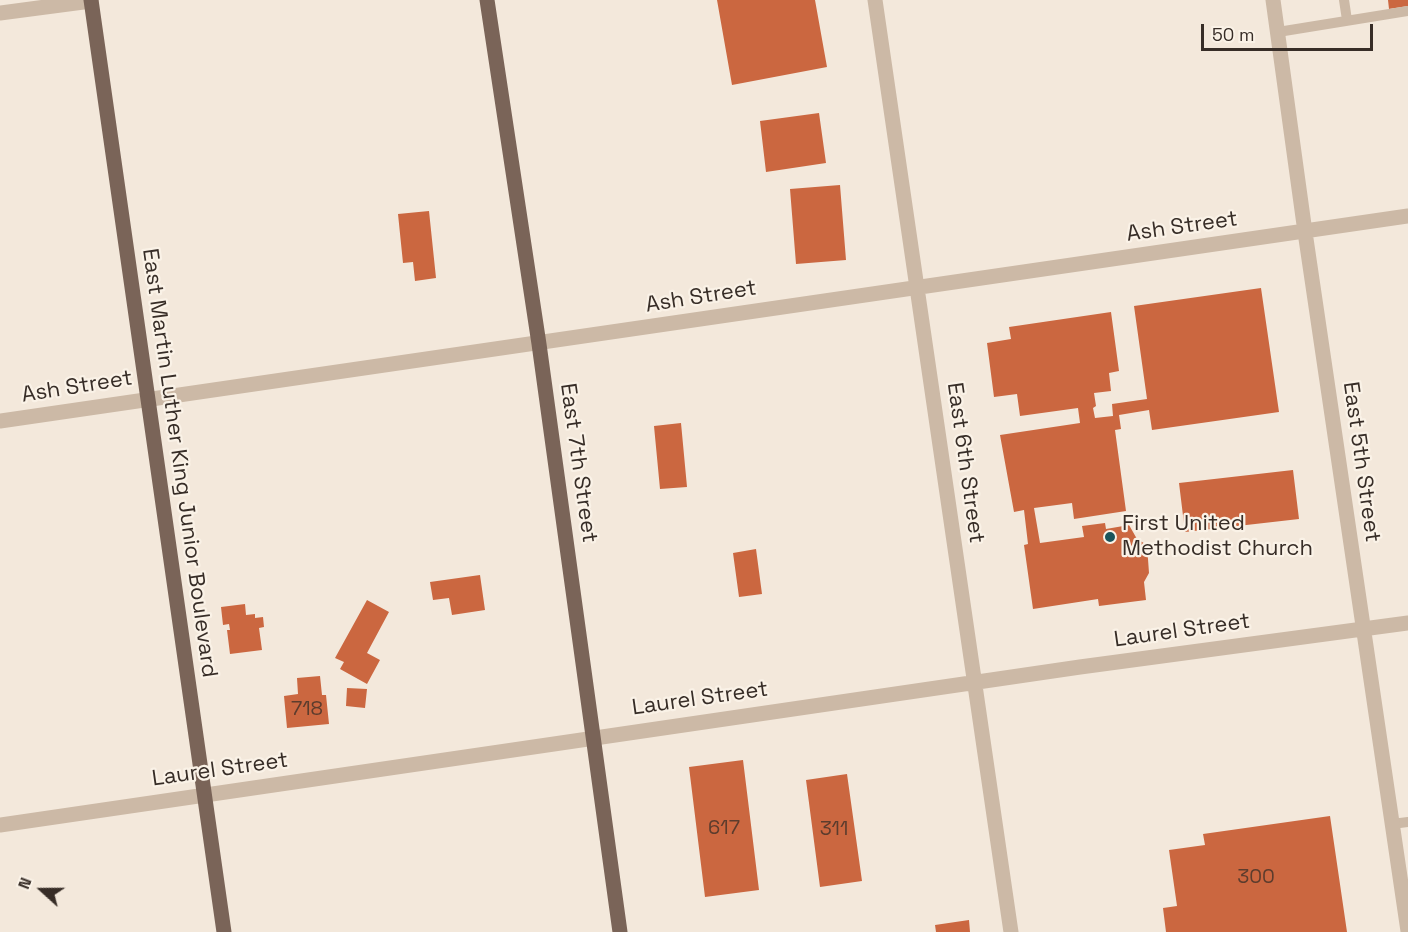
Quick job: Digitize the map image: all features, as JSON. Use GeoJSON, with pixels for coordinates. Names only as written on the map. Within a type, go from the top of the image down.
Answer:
{"type":"FeatureCollection","features":[{"type":"Feature","properties":{"kind":"main road","name":"East Martin Luther King Junior Boulevard"},"geometry":{"type":"LineString","coordinates":[[91,0],[224,932]]}},
{"type":"Feature","properties":{"kind":"main road","name":"East 7th Street"},"geometry":{"type":"LineString","coordinates":[[487,0],[539,344],[620,932]]}},
{"type":"Feature","properties":{"kind":"street"},"geometry":{"type":"LineString","coordinates":[[0,13],[91,0]]}},
{"type":"Feature","properties":{"kind":"street","name":"East 6th Street"},"geometry":{"type":"LineString","coordinates":[[875,0],[1011,932]]}},
{"type":"Feature","properties":{"kind":"street","name":"East 5th Street"},"geometry":{"type":"LineString","coordinates":[[1274,0],[1305,232],[1408,931]]}},
{"type":"Feature","properties":{"kind":"street","name":"Ash Street"},"geometry":{"type":"LineString","coordinates":[[0,421],[1408,216]]}},
{"type":"Feature","properties":{"kind":"street","name":"Laurel Street"},"geometry":{"type":"LineString","coordinates":[[0,825],[974,682],[1408,623]]}},
{"type":"Feature","properties":{"kind":"lane"},"geometry":{"type":"LineString","coordinates":[[1344,0],[1347,20]]}},
{"type":"Feature","properties":{"kind":"lane"},"geometry":{"type":"LineString","coordinates":[[1278,32],[1408,11]]}},
{"type":"Feature","properties":{"kind":"lane"},"geometry":{"type":"LineString","coordinates":[[1392,824],[1408,822]]}},
{"type":"Feature","properties":{"kind":"building"},"geometry":{"type":"Polygon","coordinates":[[[717,0],[815,0],[827,67],[732,85],[717,0]]]}},
{"type":"Feature","properties":{"kind":"building"},"geometry":{"type":"Polygon","coordinates":[[[1388,0],[1408,0],[1408,6],[1389,9],[1388,0]]]}},
{"type":"Feature","properties":{"kind":"building"},"geometry":{"type":"Polygon","coordinates":[[[819,113],[826,163],[766,172],[760,121],[819,113]]]}},
{"type":"Feature","properties":{"kind":"building"},"geometry":{"type":"Polygon","coordinates":[[[840,185],[846,260],[796,264],[790,189],[840,185]]]}},
{"type":"Feature","properties":{"kind":"building"},"geometry":{"type":"Polygon","coordinates":[[[429,211],[436,278],[415,281],[413,262],[403,263],[398,214],[429,211]]]}},
{"type":"Feature","properties":{"kind":"building"},"geometry":{"type":"Polygon","coordinates":[[[1261,288],[1279,412],[1152,430],[1149,410],[1119,415],[1121,429],[1115,430],[1126,511],[1074,519],[1072,503],[1034,508],[1040,543],[1084,537],[1082,526],[1105,523],[1106,529],[1129,525],[1137,539],[1147,545],[1149,573],[1144,582],[1146,600],[1099,606],[1098,599],[1033,609],[1024,545],[1028,544],[1024,510],[1014,512],[1000,435],[1080,423],[1078,408],[1020,416],[1017,394],[994,397],[987,343],[1011,339],[1009,327],[1111,312],[1119,371],[1109,373],[1111,391],[1094,393],[1096,406],[1093,408],[1095,418],[1113,416],[1112,404],[1147,399],[1134,306],[1261,288]]]}},
{"type":"Feature","properties":{"kind":"building"},"geometry":{"type":"Polygon","coordinates":[[[681,423],[687,487],[660,489],[654,426],[681,423]]]}},
{"type":"Feature","properties":{"kind":"building"},"geometry":{"type":"Polygon","coordinates":[[[1293,470],[1299,519],[1185,532],[1179,483],[1293,470]]]}},
{"type":"Feature","properties":{"kind":"building"},"geometry":{"type":"Polygon","coordinates":[[[756,549],[762,594],[739,597],[733,553],[756,549]]]}},
{"type":"Feature","properties":{"kind":"building"},"geometry":{"type":"Polygon","coordinates":[[[480,575],[485,610],[452,615],[449,598],[433,600],[430,582],[480,575]]]}},
{"type":"Feature","properties":{"kind":"building"},"geometry":{"type":"Polygon","coordinates":[[[367,600],[389,612],[367,653],[380,660],[367,684],[340,669],[344,662],[335,658],[367,600]]]}},
{"type":"Feature","properties":{"kind":"building"},"geometry":{"type":"Polygon","coordinates":[[[245,604],[246,615],[255,614],[255,618],[263,617],[264,627],[259,628],[262,650],[230,654],[227,630],[230,630],[229,624],[223,625],[221,607],[245,604]]]}},
{"type":"Feature","properties":{"kind":"building"},"geometry":{"type":"Polygon","coordinates":[[[320,676],[322,695],[326,695],[329,724],[287,728],[284,696],[298,694],[297,678],[320,676]]]}},
{"type":"Feature","properties":{"kind":"building"},"geometry":{"type":"Polygon","coordinates":[[[347,688],[367,689],[365,708],[346,706],[347,688]]]}},
{"type":"Feature","properties":{"kind":"building"},"geometry":{"type":"Polygon","coordinates":[[[743,760],[759,890],[705,897],[689,767],[743,760]]]}},
{"type":"Feature","properties":{"kind":"building"},"geometry":{"type":"Polygon","coordinates":[[[847,774],[862,881],[820,887],[806,780],[847,774]]]}},
{"type":"Feature","properties":{"kind":"building"},"geometry":{"type":"Polygon","coordinates":[[[1330,816],[1347,932],[1166,932],[1163,908],[1177,906],[1169,850],[1205,845],[1203,834],[1330,816]]]}},
{"type":"Feature","properties":{"kind":"building"},"geometry":{"type":"Polygon","coordinates":[[[969,920],[970,932],[936,932],[935,925],[969,920]]]}},
{"type":"Feature","properties":{"kind":"place","name":"First United Methodist Church"},"geometry":{"type":"Point","coordinates":[1110,537]}}]}
